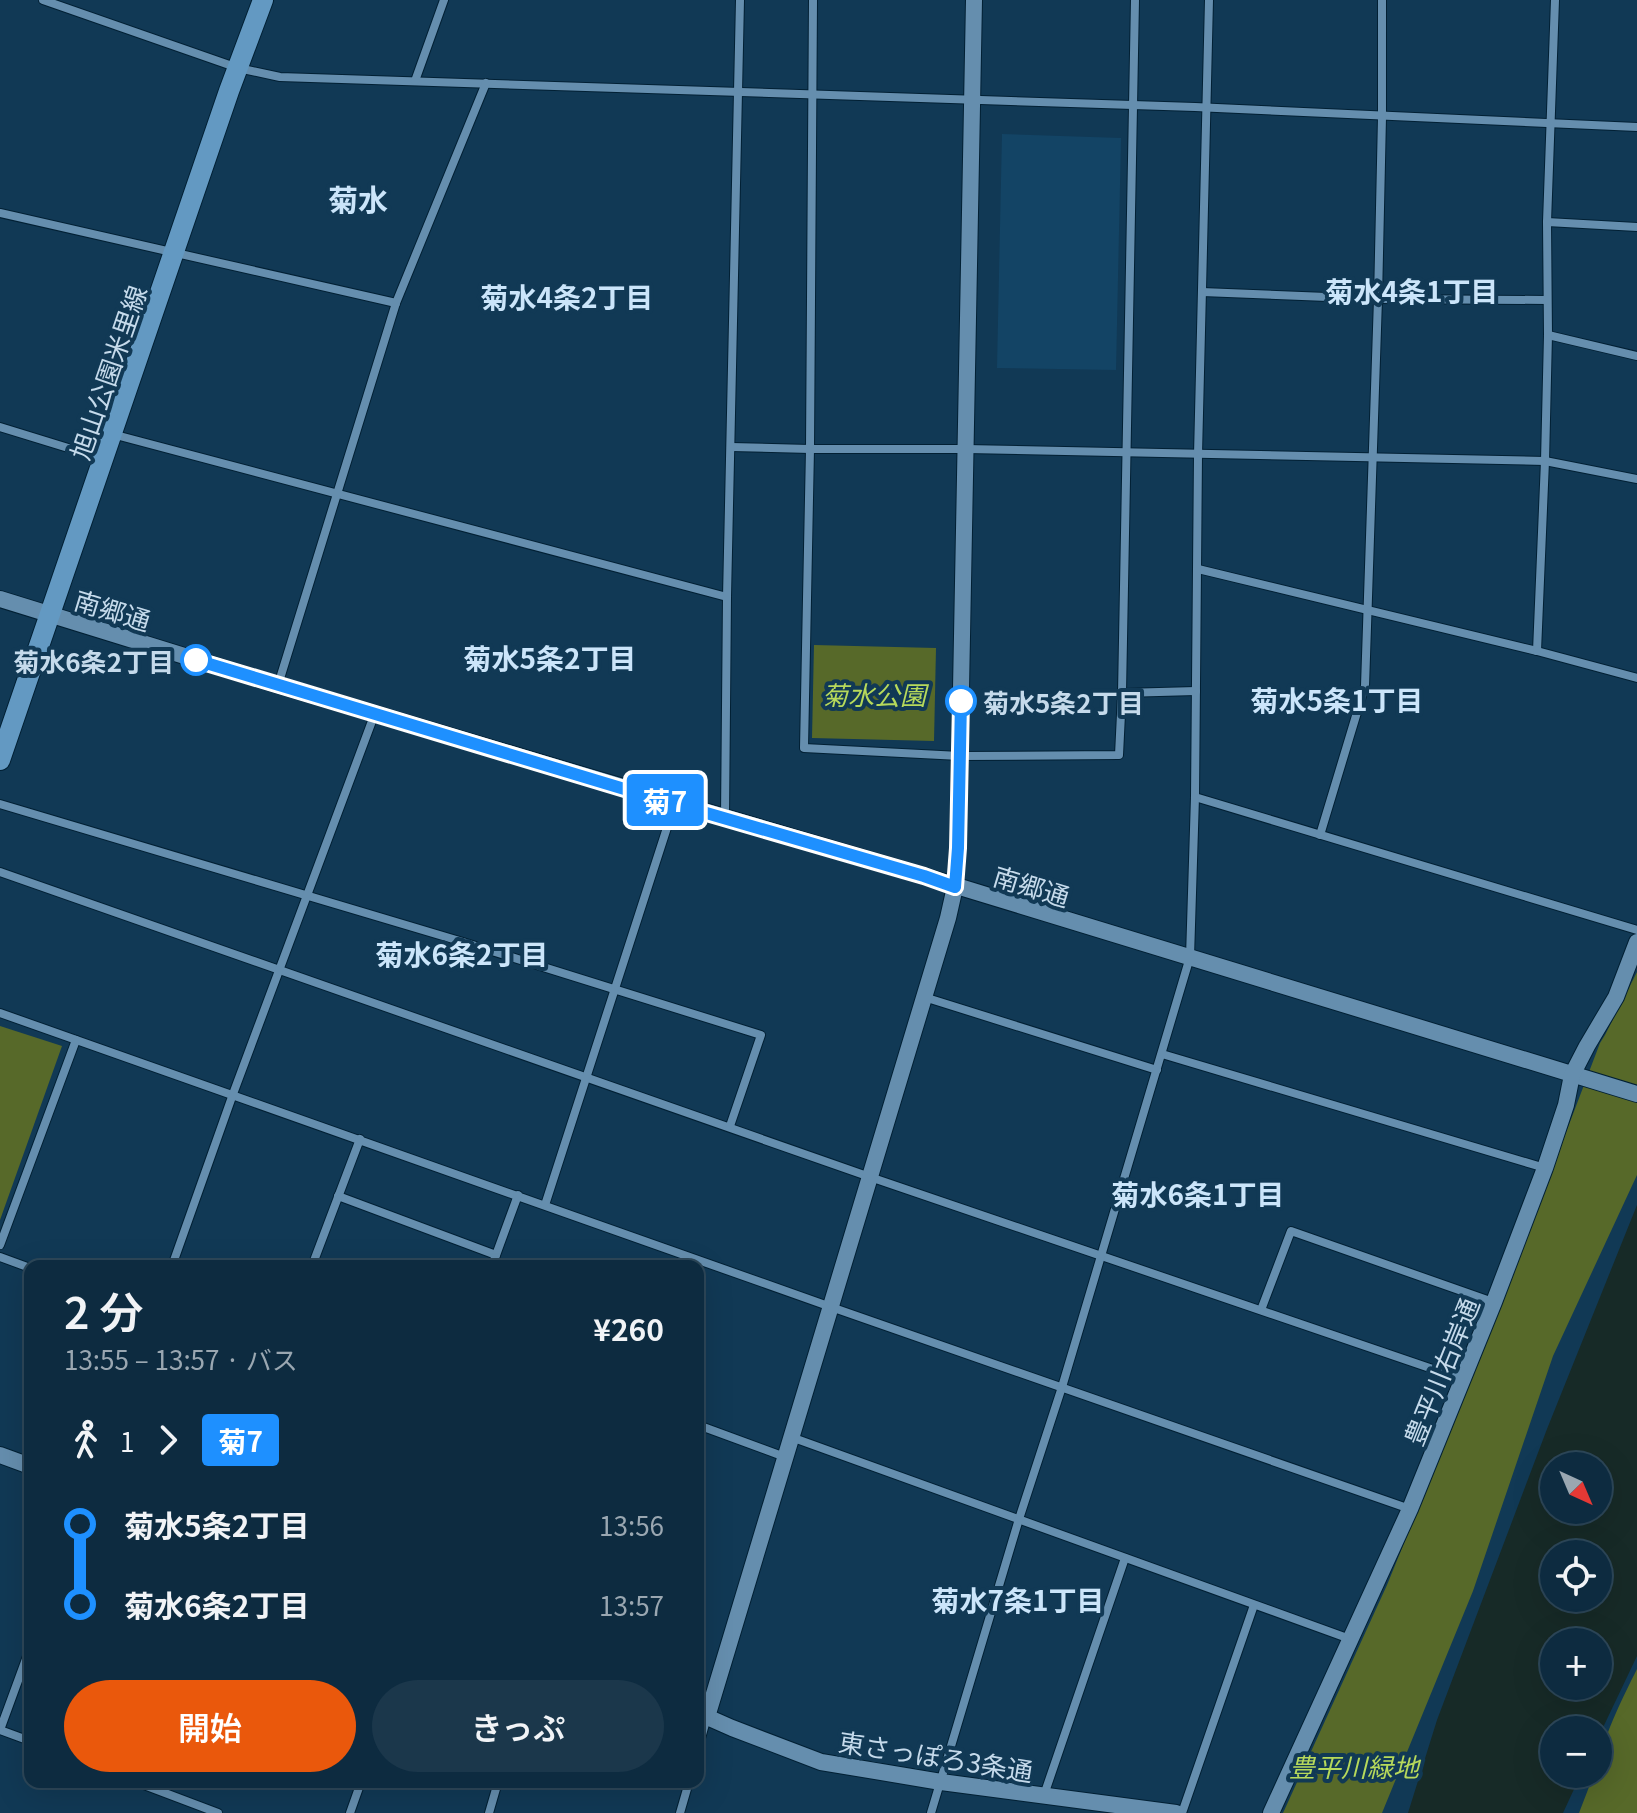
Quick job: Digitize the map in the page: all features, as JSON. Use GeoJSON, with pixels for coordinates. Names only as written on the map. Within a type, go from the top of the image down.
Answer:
{"type":"FeatureCollection","features":[{"type":"Feature","properties":{"kind":"main road","name":"旭山公園米里線"},"geometry":{"type":"LineString","coordinates":[[0,760],[263,0]]}},
{"type":"Feature","properties":{"kind":"street"},"geometry":{"type":"LineString","coordinates":[[43,0],[238,68],[280,77],[972,99],[1637,127]]}},
{"type":"Feature","properties":{"kind":"street"},"geometry":{"type":"LineString","coordinates":[[415,81],[444,0]]}},
{"type":"Feature","properties":{"kind":"street"},"geometry":{"type":"LineString","coordinates":[[725,817],[740,0]]}},
{"type":"Feature","properties":{"kind":"street"},"geometry":{"type":"LineString","coordinates":[[813,0],[810,449],[804,748],[960,756],[1119,755],[1135,0]]}},
{"type":"Feature","properties":{"kind":"street"},"geometry":{"type":"LineString","coordinates":[[704,1709],[831,1307],[955,887],[974,0]]}},
{"type":"Feature","properties":{"kind":"street"},"geometry":{"type":"LineString","coordinates":[[931,1813],[1190,957],[1209,0]]}},
{"type":"Feature","properties":{"kind":"street"},"geometry":{"type":"LineString","coordinates":[[1320,835],[1365,686],[1378,299],[1382,0]]}},
{"type":"Feature","properties":{"kind":"street"},"geometry":{"type":"LineString","coordinates":[[1537,651],[1545,461],[1547,222],[1555,0]]}},
{"type":"Feature","properties":{"kind":"street"},"geometry":{"type":"LineString","coordinates":[[278,685],[396,303],[486,83]]}},
{"type":"Feature","properties":{"kind":"street"},"geometry":{"type":"LineString","coordinates":[[0,213],[396,303]]}},
{"type":"Feature","properties":{"kind":"street"},"geometry":{"type":"LineString","coordinates":[[1547,222],[1637,227]]}},
{"type":"Feature","properties":{"kind":"street"},"geometry":{"type":"LineString","coordinates":[[1202,292],[1378,299],[1547,300]]}},
{"type":"Feature","properties":{"kind":"street"},"geometry":{"type":"LineString","coordinates":[[1548,335],[1637,356]]}},
{"type":"Feature","properties":{"kind":"street"},"geometry":{"type":"LineString","coordinates":[[0,427],[104,459]]}},
{"type":"Feature","properties":{"kind":"street"},"geometry":{"type":"LineString","coordinates":[[112,433],[727,597]]}},
{"type":"Feature","properties":{"kind":"street"},"geometry":{"type":"LineString","coordinates":[[731,447],[1545,461],[1637,479]]}},
{"type":"Feature","properties":{"kind":"street"},"geometry":{"type":"LineString","coordinates":[[1198,569],[1637,678]]}},
{"type":"Feature","properties":{"kind":"street","name":"南郷通"},"geometry":{"type":"LineString","coordinates":[[0,599],[1637,1094]]}},
{"type":"Feature","properties":{"kind":"street"},"geometry":{"type":"LineString","coordinates":[[1122,693],[1196,691]]}},
{"type":"Feature","properties":{"kind":"street"},"geometry":{"type":"LineString","coordinates":[[174,1260],[375,713]]}},
{"type":"Feature","properties":{"kind":"street"},"geometry":{"type":"LineString","coordinates":[[1195,797],[1637,930]]}},
{"type":"Feature","properties":{"kind":"street"},"geometry":{"type":"LineString","coordinates":[[545,1205],[675,803]]}},
{"type":"Feature","properties":{"kind":"street"},"geometry":{"type":"LineString","coordinates":[[0,804],[616,988],[761,1035],[730,1126]]}},
{"type":"Feature","properties":{"kind":"street"},"geometry":{"type":"LineString","coordinates":[[0,872],[870,1177],[1463,1380]]}},
{"type":"Feature","properties":{"kind":"street","name":"豊平川右岸通"},"geometry":{"type":"LineString","coordinates":[[1271,1813],[1410,1509],[1545,1168],[1566,1105],[1572,1075],[1616,997],[1637,942]]}},
{"type":"Feature","properties":{"kind":"street"},"geometry":{"type":"LineString","coordinates":[[924,997],[1157,1070]]}},
{"type":"Feature","properties":{"kind":"street"},"geometry":{"type":"LineString","coordinates":[[0,1013],[699,1260]]}},
{"type":"Feature","properties":{"kind":"street"},"geometry":{"type":"LineString","coordinates":[[0,1245],[76,1040]]}},
{"type":"Feature","properties":{"kind":"street"},"geometry":{"type":"LineString","coordinates":[[1162,1054],[1545,1168]]}},
{"type":"Feature","properties":{"kind":"street"},"geometry":{"type":"LineString","coordinates":[[314,1260],[360,1139]]}},
{"type":"Feature","properties":{"kind":"street"},"geometry":{"type":"LineString","coordinates":[[494,1260],[518,1195]]}},
{"type":"Feature","properties":{"kind":"street"},"geometry":{"type":"LineString","coordinates":[[338,1196],[496,1255]]}},
{"type":"Feature","properties":{"kind":"street"},"geometry":{"type":"LineString","coordinates":[[1261,1310],[1291,1231],[1494,1302]]}},
{"type":"Feature","properties":{"kind":"street"},"geometry":{"type":"LineString","coordinates":[[0,1257],[24,1266]]}},
{"type":"Feature","properties":{"kind":"street"},"geometry":{"type":"LineString","coordinates":[[704,1262],[1410,1509]]}},
{"type":"Feature","properties":{"kind":"street"},"geometry":{"type":"LineString","coordinates":[[704,1427],[785,1457]]}},
{"type":"Feature","properties":{"kind":"street"},"geometry":{"type":"LineString","coordinates":[[791,1437],[1351,1640]]}},
{"type":"Feature","properties":{"kind":"street"},"geometry":{"type":"LineString","coordinates":[[0,1455],[24,1464]]}},
{"type":"Feature","properties":{"kind":"street"},"geometry":{"type":"LineString","coordinates":[[1044,1796],[1125,1558]]}},
{"type":"Feature","properties":{"kind":"street"},"geometry":{"type":"LineString","coordinates":[[1182,1813],[1254,1605]]}},
{"type":"Feature","properties":{"kind":"street"},"geometry":{"type":"LineString","coordinates":[[24,1664],[0,1730],[24,1739]]}},
{"type":"Feature","properties":{"kind":"street","name":"東さっぽろ3条通"},"geometry":{"type":"LineString","coordinates":[[704,1716],[821,1762],[941,1782],[1176,1813]]}},
{"type":"Feature","properties":{"kind":"street"},"geometry":{"type":"LineString","coordinates":[[152,1788],[218,1813]]}},
{"type":"Feature","properties":{"kind":"street"},"geometry":{"type":"LineString","coordinates":[[350,1813],[359,1788]]}},
{"type":"Feature","properties":{"kind":"street"},"geometry":{"type":"LineString","coordinates":[[489,1813],[496,1788]]}},
{"type":"Feature","properties":{"kind":"street"},"geometry":{"type":"LineString","coordinates":[[680,1813],[687,1788]]}},
{"type":"Feature","properties":{"kind":"shaded area"},"geometry":{"type":"Polygon","coordinates":[[[1002,134],[1121,138],[1116,370],[997,368],[1002,134]]]}},
{"type":"Feature","properties":{"kind":"shaded area"},"geometry":{"type":"Polygon","coordinates":[[[1637,1205],[1637,1656],[1608,1716],[1540,1716],[1540,1788],[1575,1788],[1563,1813],[1408,1813],[1437,1720],[1547,1429],[1637,1205]]]}},
{"type":"Feature","properties":{"kind":"green space","name":"菊水公園"},"geometry":{"type":"Polygon","coordinates":[[[814,645],[936,648],[934,741],[812,738],[814,645]]]}},
{"type":"Feature","properties":{"kind":"green space","name":"豊平川緑地"},"geometry":{"type":"Polygon","coordinates":[[[1637,972],[1637,1175],[1553,1356],[1473,1591],[1382,1813],[1283,1813],[1387,1585],[1490,1332],[1600,1043],[1637,972]]]}},
{"type":"Feature","properties":{"kind":"green space"},"geometry":{"type":"Polygon","coordinates":[[[0,1026],[62,1046],[0,1220],[0,1026]]]}},
{"type":"Feature","properties":{"kind":"green space"},"geometry":{"type":"Polygon","coordinates":[[[1637,1669],[1637,1813],[1579,1813],[1589,1788],[1612,1788],[1613,1721],[1637,1669]]]}},
{"type":"Feature","properties":{"kind":"bus line","name":"菊7"},"geometry":{"type":"LineString","coordinates":[[196,660],[955,887],[961,701]]}},
{"type":"Feature","properties":{"kind":"place","name":"菊水6条2丁目"},"geometry":{"type":"Point","coordinates":[196,660]}},
{"type":"Feature","properties":{"kind":"place","name":"菊水5条2丁目"},"geometry":{"type":"Point","coordinates":[961,701]}},
{"type":"Feature","properties":{"kind":"district","name":"菊水"},"geometry":{"type":"Point","coordinates":[358,198]}},
{"type":"Feature","properties":{"kind":"district","name":"菊水4条1丁目"},"geometry":{"type":"Point","coordinates":[1412,290]}},
{"type":"Feature","properties":{"kind":"district","name":"菊水4条2丁目"},"geometry":{"type":"Point","coordinates":[567,296]}},
{"type":"Feature","properties":{"kind":"district","name":"菊水5条2丁目"},"geometry":{"type":"Point","coordinates":[550,657]}},
{"type":"Feature","properties":{"kind":"district","name":"菊水5条1丁目"},"geometry":{"type":"Point","coordinates":[1337,699]}},
{"type":"Feature","properties":{"kind":"district","name":"菊水6条2丁目"},"geometry":{"type":"Point","coordinates":[462,953]}},
{"type":"Feature","properties":{"kind":"district","name":"菊水6条1丁目"},"geometry":{"type":"Point","coordinates":[1198,1193]}},
{"type":"Feature","properties":{"kind":"district","name":"菊水7条1丁目"},"geometry":{"type":"Point","coordinates":[1018,1599]}}]}
